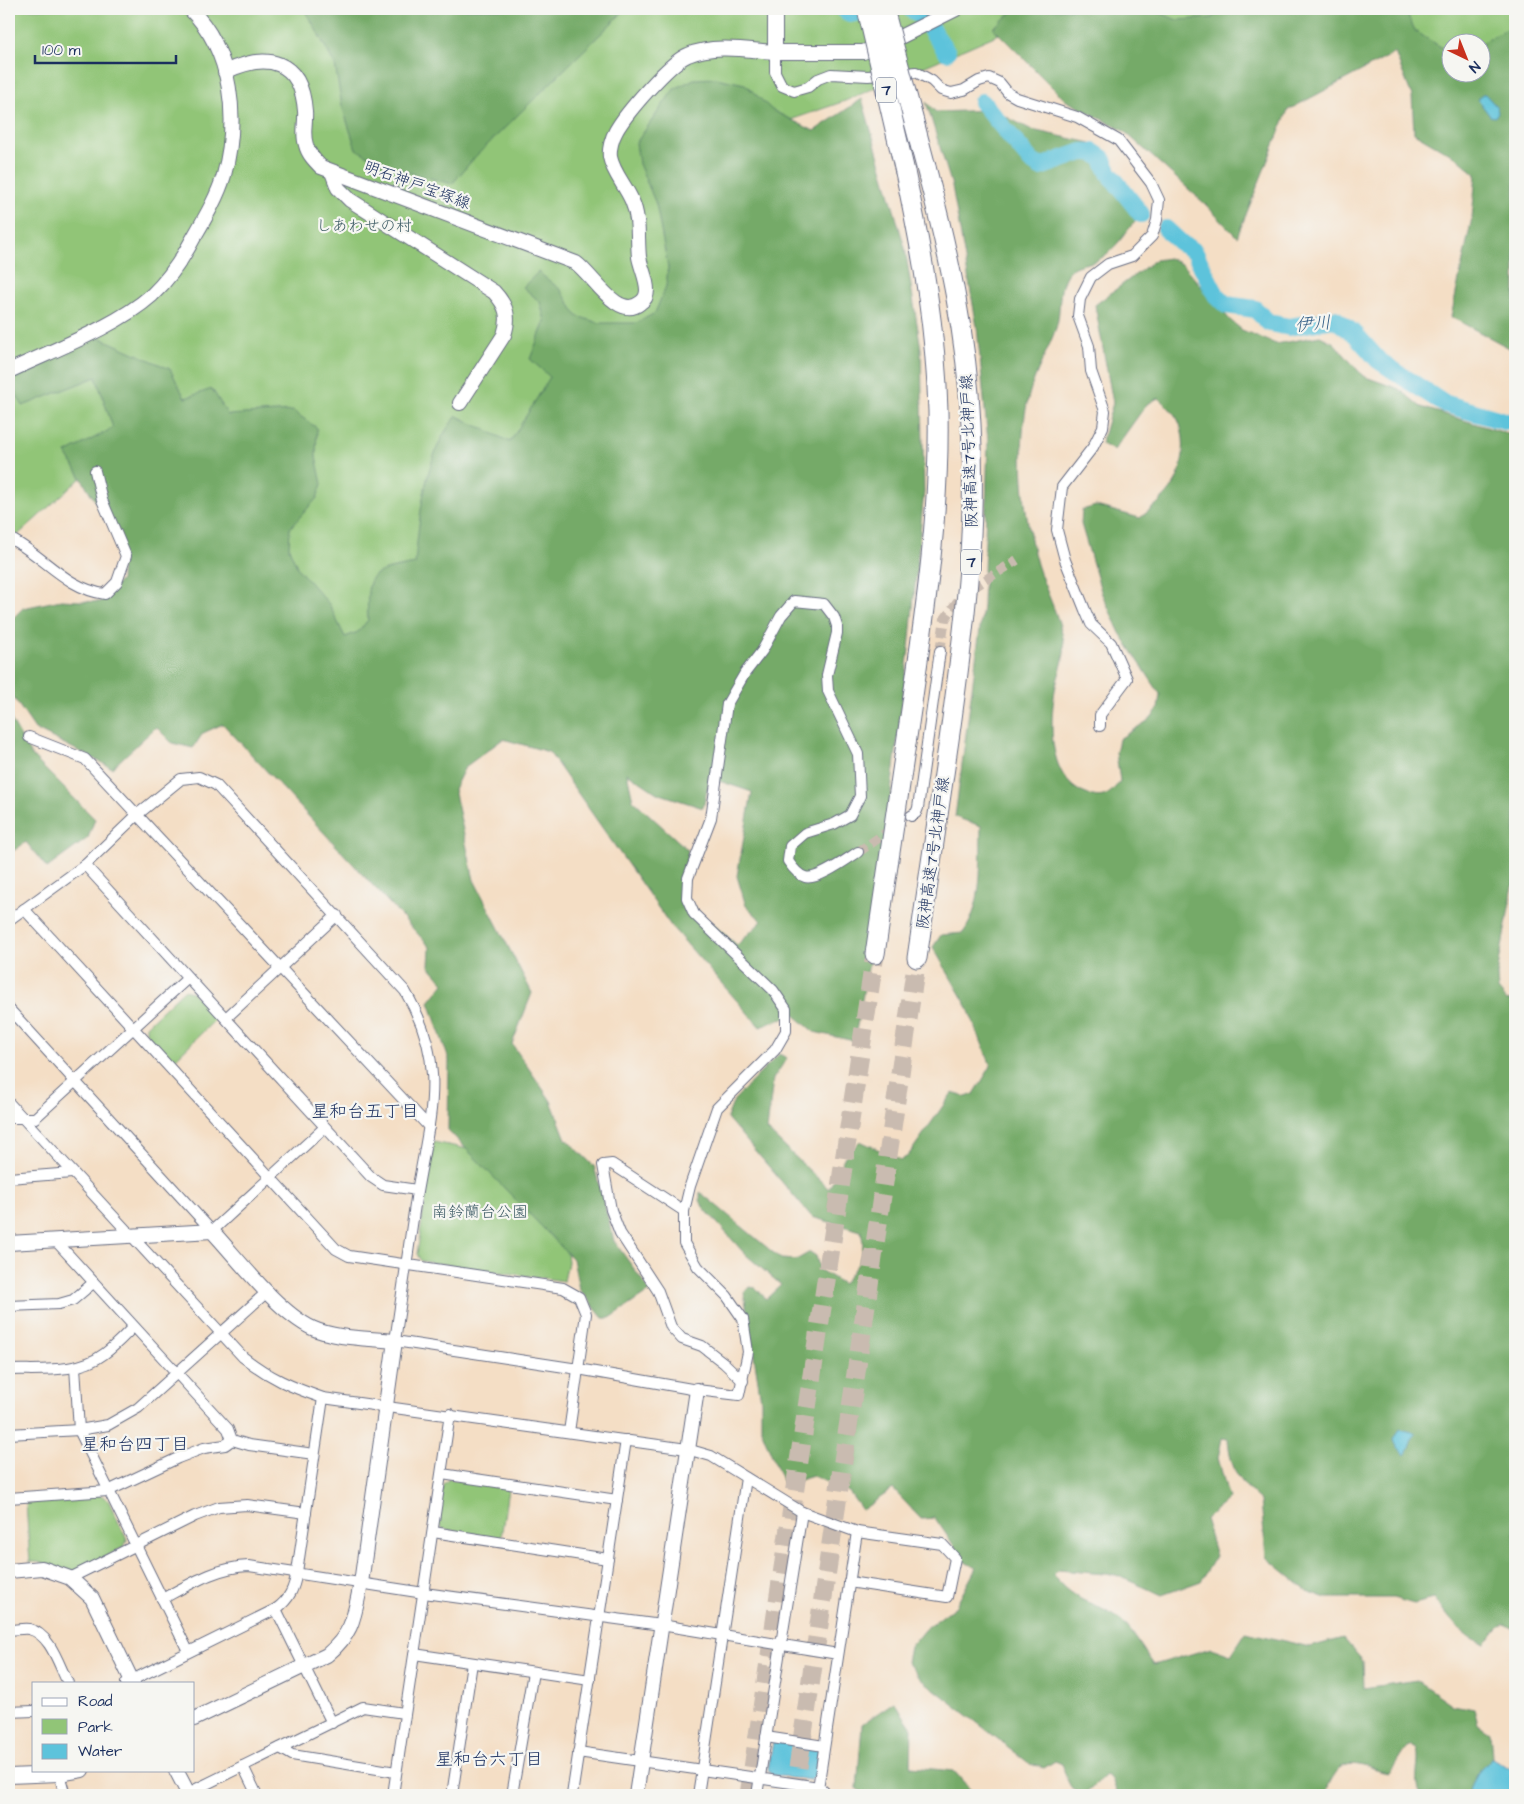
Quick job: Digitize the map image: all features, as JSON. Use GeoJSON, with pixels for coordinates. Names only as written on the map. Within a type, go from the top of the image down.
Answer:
{"type":"FeatureCollection","features":[{"type":"Feature","properties":{"kind":"highway","name":"阪神高速7号北神戸線"},"geometry":{"type":"LineString","coordinates":[[867,9],[923,257],[932,324],[937,387],[938,459],[935,515],[925,608],[875,954]]}},
{"type":"Feature","properties":{"kind":"highway","name":"阪神高速7号北神戸線"},"geometry":{"type":"LineString","coordinates":[[886,14],[926,167],[950,271],[966,362],[971,422],[973,508],[971,566],[963,638],[917,958]]}},
{"type":"Feature","properties":{"kind":"street"},"geometry":{"type":"LineString","coordinates":[[9,371],[128,313],[152,295],[170,276],[200,227],[224,176],[230,140],[230,96],[224,62],[214,41],[200,19],[190,9]]}},
{"type":"Feature","properties":{"kind":"street"},"geometry":{"type":"LineString","coordinates":[[775,9],[775,72],[782,86],[794,91],[808,87],[818,79],[831,74],[868,76],[916,72],[932,81],[941,90],[951,93],[964,90],[979,80],[989,78],[1000,83],[1008,93],[1017,98],[1077,117],[1118,140],[1151,183],[1159,200],[1157,220],[1152,236],[1132,256],[1108,264],[1092,277],[1080,299],[1078,316],[1089,346],[1091,371],[1105,411],[1103,427],[1093,447],[1062,487],[1057,530],[1065,560],[1091,624],[1111,643],[1127,680],[1100,715],[1100,726]]}},
{"type":"Feature","properties":{"kind":"street","name":"明石神戸宝塚線"},"geometry":{"type":"LineString","coordinates":[[226,72],[243,63],[268,60],[284,67],[296,78],[302,89],[305,112],[303,136],[306,147],[321,167],[576,263],[585,269],[616,305],[627,308],[637,306],[644,300],[647,292],[639,258],[636,211],[610,157],[611,144],[614,133],[625,118],[670,68],[687,55],[705,50],[863,52],[910,33],[956,9]]}},
{"type":"Feature","properties":{"kind":"street"},"geometry":{"type":"LineString","coordinates":[[332,172],[338,188],[350,200],[494,292],[503,302],[508,312],[504,335],[460,403]]}},
{"type":"Feature","properties":{"kind":"street"},"geometry":{"type":"LineString","coordinates":[[9,538],[76,585],[91,593],[105,594],[117,582],[126,556],[102,500],[96,471]]}},
{"type":"Feature","properties":{"kind":"street"},"geometry":{"type":"LineString","coordinates":[[9,1009],[284,1308],[312,1328],[339,1335],[396,1341],[578,1369],[697,1390],[739,1395],[748,1352],[743,1319],[727,1296],[698,1268],[684,1243],[684,1212],[690,1186],[717,1108],[776,1050],[786,1031],[786,1009],[773,990],[694,914],[687,898],[688,878],[711,818],[727,704],[745,673],[762,651],[781,616],[794,601],[824,604],[834,617],[837,633],[827,675],[828,691],[858,754],[860,796],[850,815],[834,824],[805,833],[790,846],[788,861],[803,877],[810,878],[819,875],[858,852]]}},
{"type":"Feature","properties":{"kind":"street"},"geometry":{"type":"LineString","coordinates":[[911,816],[916,813],[918,808],[940,651]]}},
{"type":"Feature","properties":{"kind":"street"},"geometry":{"type":"LineString","coordinates":[[29,737],[84,759],[138,814],[429,1127]]}},
{"type":"Feature","properties":{"kind":"street"},"geometry":{"type":"LineString","coordinates":[[9,920],[85,865],[138,814],[181,779],[199,777],[216,785],[405,991],[418,1012],[429,1043],[434,1086],[429,1127],[406,1264],[387,1406],[354,1620],[343,1641],[326,1655],[195,1719]]}},
{"type":"Feature","properties":{"kind":"street"},"geometry":{"type":"LineString","coordinates":[[85,865],[324,1128],[371,1177],[382,1185],[418,1190]]}},
{"type":"Feature","properties":{"kind":"street"},"geometry":{"type":"LineString","coordinates":[[24,909],[336,1249],[350,1256],[563,1288],[579,1296],[586,1314],[569,1432]]}},
{"type":"Feature","properties":{"kind":"street"},"geometry":{"type":"LineString","coordinates":[[226,1018],[337,915]]}},
{"type":"Feature","properties":{"kind":"street"},"geometry":{"type":"LineString","coordinates":[[9,1118],[35,1118],[188,978]]}},
{"type":"Feature","properties":{"kind":"street"},"geometry":{"type":"LineString","coordinates":[[9,1103],[221,1334],[243,1357],[264,1373],[286,1385],[323,1398],[450,1414],[687,1449],[711,1456],[802,1512],[858,1532],[942,1544],[954,1558],[947,1597],[849,1582]]}},
{"type":"Feature","properties":{"kind":"street"},"geometry":{"type":"LineString","coordinates":[[9,1243],[212,1231],[271,1179],[324,1128]]}},
{"type":"Feature","properties":{"kind":"street"},"geometry":{"type":"LineString","coordinates":[[684,1212],[612,1164],[603,1166],[611,1210],[620,1233],[658,1291],[671,1327],[682,1339],[702,1346],[743,1381]]}},
{"type":"Feature","properties":{"kind":"street"},"geometry":{"type":"LineString","coordinates":[[9,1178],[72,1173]]}},
{"type":"Feature","properties":{"kind":"street"},"geometry":{"type":"LineString","coordinates":[[54,1240],[228,1428],[232,1440]]}},
{"type":"Feature","properties":{"kind":"street"},"geometry":{"type":"LineString","coordinates":[[9,1306],[59,1304],[73,1300],[94,1283]]}},
{"type":"Feature","properties":{"kind":"street"},"geometry":{"type":"LineString","coordinates":[[9,1434],[79,1430],[108,1425],[138,1408],[268,1291]]}},
{"type":"Feature","properties":{"kind":"street"},"geometry":{"type":"LineString","coordinates":[[9,1370],[75,1367],[104,1354],[133,1327]]}},
{"type":"Feature","properties":{"kind":"street"},"geometry":{"type":"LineString","coordinates":[[75,1367],[79,1430],[188,1651]]}},
{"type":"Feature","properties":{"kind":"street"},"geometry":{"type":"LineString","coordinates":[[636,1795],[697,1390]]}},
{"type":"Feature","properties":{"kind":"street"},"geometry":{"type":"LineString","coordinates":[[9,1571],[42,1568],[70,1578],[92,1598],[130,1682],[188,1651],[276,1609],[286,1602],[293,1590],[323,1398]]}},
{"type":"Feature","properties":{"kind":"street"},"geometry":{"type":"LineString","coordinates":[[393,1795],[450,1414]]}},
{"type":"Feature","properties":{"kind":"street"},"geometry":{"type":"LineString","coordinates":[[232,1440],[249,1445],[314,1454]]}},
{"type":"Feature","properties":{"kind":"street"},"geometry":{"type":"LineString","coordinates":[[9,1498],[108,1491],[178,1458],[204,1448],[225,1445],[232,1440]]}},
{"type":"Feature","properties":{"kind":"street"},"geometry":{"type":"LineString","coordinates":[[572,1795],[626,1440]]}},
{"type":"Feature","properties":{"kind":"street"},"geometry":{"type":"LineString","coordinates":[[442,1474],[617,1500]]}},
{"type":"Feature","properties":{"kind":"street"},"geometry":{"type":"LineString","coordinates":[[698,1795],[746,1478]]}},
{"type":"Feature","properties":{"kind":"street"},"geometry":{"type":"LineString","coordinates":[[70,1578],[195,1516],[219,1507],[247,1505],[306,1514]]}},
{"type":"Feature","properties":{"kind":"street"},"geometry":{"type":"LineString","coordinates":[[757,1795],[802,1512]]}},
{"type":"Feature","properties":{"kind":"street"},"geometry":{"type":"LineString","coordinates":[[433,1532],[608,1560]]}},
{"type":"Feature","properties":{"kind":"street"},"geometry":{"type":"LineString","coordinates":[[818,1791],[858,1532]]}},
{"type":"Feature","properties":{"kind":"street"},"geometry":{"type":"LineString","coordinates":[[162,1599],[214,1572],[233,1566],[249,1566],[424,1593],[661,1625],[838,1654]]}},
{"type":"Feature","properties":{"kind":"street"},"geometry":{"type":"LineString","coordinates":[[276,1609],[332,1723]]}},
{"type":"Feature","properties":{"kind":"street"},"geometry":{"type":"LineString","coordinates":[[9,1630],[29,1629],[41,1635],[49,1645],[68,1682]]}},
{"type":"Feature","properties":{"kind":"street"},"geometry":{"type":"LineString","coordinates":[[414,1654],[590,1680]]}},
{"type":"Feature","properties":{"kind":"street"},"geometry":{"type":"LineString","coordinates":[[452,1795],[472,1662]]}},
{"type":"Feature","properties":{"kind":"street"},"geometry":{"type":"LineString","coordinates":[[512,1795],[533,1672]]}},
{"type":"Feature","properties":{"kind":"street"},"geometry":{"type":"LineString","coordinates":[[177,1772],[187,1795],[363,1708],[404,1713]]}},
{"type":"Feature","properties":{"kind":"street"},"geometry":{"type":"LineString","coordinates":[[9,1712],[32,1711]]}},
{"type":"Feature","properties":{"kind":"street"},"geometry":{"type":"LineString","coordinates":[[766,1737],[824,1746]]}},
{"type":"Feature","properties":{"kind":"street"},"geometry":{"type":"LineString","coordinates":[[280,1748],[292,1755],[396,1772]]}},
{"type":"Feature","properties":{"kind":"street"},"geometry":{"type":"LineString","coordinates":[[578,1752],[760,1779],[818,1791],[828,1795]]}},
{"type":"Feature","properties":{"kind":"street"},"geometry":{"type":"LineString","coordinates":[[243,1766],[257,1795]]}},
{"type":"Feature","properties":{"kind":"street"},"geometry":{"type":"LineString","coordinates":[[9,1776],[70,1772]]}},
{"type":"Feature","properties":{"kind":"street"},"geometry":{"type":"LineString","coordinates":[[59,1774],[65,1795]]}},
{"type":"Feature","properties":{"kind":"green space","name":"しあわせの村"},"geometry":{"type":"Polygon","coordinates":[[[9,9],[1515,9],[1515,42],[1492,46],[1492,32],[1442,32],[1442,48],[1379,11],[1188,61],[1052,11],[845,101],[776,125],[678,294],[579,392],[384,675],[281,666],[135,429],[9,543],[9,9]]]}},
{"type":"Feature","properties":{"kind":"green space"},"geometry":{"type":"Polygon","coordinates":[[[305,9],[622,9],[622,13],[475,157],[452,184],[388,167],[356,149],[342,106],[335,65],[305,9]]]}},
{"type":"Feature","properties":{"kind":"green space"},"geometry":{"type":"Polygon","coordinates":[[[1016,9],[1151,9],[1177,20],[1212,18],[1222,9],[1404,9],[1416,32],[1442,48],[1442,82],[1492,82],[1492,37],[1515,24],[1515,351],[1451,317],[1472,218],[1476,174],[1457,158],[1414,133],[1412,96],[1395,53],[1288,110],[1237,237],[1204,203],[1124,131],[1065,100],[993,28],[1016,9]]]}},
{"type":"Feature","properties":{"kind":"green space"},"geometry":{"type":"Polygon","coordinates":[[[716,78],[745,84],[772,110],[814,131],[862,99],[905,248],[921,349],[924,492],[909,649],[870,958],[854,1041],[814,1032],[793,1014],[760,1027],[671,926],[549,752],[503,739],[465,767],[454,789],[474,880],[532,993],[512,1044],[551,1101],[566,1139],[594,1166],[614,1241],[650,1291],[610,1318],[603,1318],[579,1289],[573,1259],[448,1130],[449,1060],[429,1002],[444,983],[429,966],[430,947],[223,724],[203,733],[193,748],[172,743],[156,727],[112,768],[35,729],[9,691],[9,620],[23,608],[61,600],[100,602],[121,580],[122,559],[108,522],[66,453],[113,428],[96,377],[23,406],[9,381],[9,375],[94,335],[170,369],[185,398],[212,389],[228,415],[293,411],[317,428],[316,456],[322,484],[317,498],[290,528],[289,548],[298,569],[329,604],[345,637],[358,632],[368,620],[368,591],[374,577],[379,572],[415,564],[426,486],[431,465],[446,430],[457,416],[510,442],[550,377],[530,359],[545,321],[540,302],[523,287],[538,272],[561,290],[577,316],[599,323],[636,323],[655,313],[666,286],[668,268],[656,204],[639,164],[636,143],[674,89],[694,79],[716,78]],[[627,773],[633,800],[688,850],[685,900],[737,945],[762,921],[746,906],[737,876],[752,792],[710,778],[703,808],[657,793],[627,773]]]}},
{"type":"Feature","properties":{"kind":"green space"},"geometry":{"type":"Polygon","coordinates":[[[926,102],[936,112],[993,110],[1032,130],[1091,143],[1122,176],[1139,216],[1115,246],[1104,256],[1098,260],[1073,268],[1066,276],[1061,291],[1056,328],[1035,378],[1025,415],[1022,457],[1028,524],[1037,564],[1059,622],[1064,642],[1063,660],[1053,705],[1052,721],[1055,753],[1060,768],[1067,780],[1078,790],[1098,797],[1109,793],[1115,788],[1120,781],[1116,753],[1119,739],[1149,720],[1158,709],[1160,694],[1120,633],[1102,594],[1081,524],[1082,510],[1096,506],[1140,518],[1171,489],[1179,473],[1183,454],[1183,435],[1177,418],[1158,398],[1146,405],[1114,450],[1101,444],[1113,403],[1095,305],[1155,260],[1169,258],[1183,265],[1230,320],[1242,330],[1276,344],[1320,336],[1334,343],[1363,376],[1399,389],[1421,407],[1515,436],[1515,874],[1497,975],[1498,990],[1507,1001],[1515,998],[1515,1629],[1504,1624],[1485,1643],[1477,1641],[1462,1632],[1434,1599],[1414,1604],[1393,1598],[1327,1598],[1307,1591],[1266,1557],[1261,1501],[1241,1481],[1231,1459],[1228,1439],[1222,1438],[1218,1458],[1229,1499],[1205,1519],[1216,1556],[1201,1581],[1162,1595],[1116,1575],[1058,1570],[1053,1575],[1068,1591],[1123,1622],[1154,1665],[1211,1648],[1231,1655],[1246,1632],[1310,1647],[1343,1638],[1363,1661],[1364,1688],[1417,1680],[1453,1705],[1474,1709],[1478,1724],[1490,1732],[1492,1757],[1481,1768],[1466,1795],[1420,1795],[1417,1783],[1417,1748],[1411,1745],[1405,1750],[1389,1773],[1353,1764],[1340,1768],[1331,1781],[1327,1795],[1118,1795],[1112,1779],[1106,1775],[1084,1795],[1079,1794],[1069,1783],[1062,1764],[1055,1761],[1044,1768],[1030,1764],[920,1678],[907,1662],[910,1647],[925,1629],[956,1606],[976,1568],[965,1562],[935,1518],[921,1519],[893,1489],[862,1510],[849,1492],[813,1476],[784,1485],[761,1429],[761,1400],[744,1293],[749,1287],[756,1288],[766,1299],[781,1285],[745,1254],[703,1207],[700,1200],[700,1192],[781,1259],[796,1260],[810,1252],[816,1256],[820,1270],[843,1284],[860,1260],[863,1240],[861,1231],[812,1217],[727,1118],[734,1100],[779,1054],[787,1058],[773,1079],[767,1130],[829,1189],[845,1156],[860,1141],[901,1160],[908,1156],[952,1093],[966,1097],[974,1094],[991,1066],[967,1006],[933,947],[941,935],[963,933],[975,909],[980,882],[981,826],[955,817],[983,606],[988,441],[977,327],[952,186],[926,102]]]}},
{"type":"Feature","properties":{"kind":"green space"},"geometry":{"type":"Polygon","coordinates":[[[9,716],[31,755],[95,819],[88,838],[47,868],[26,842],[9,854],[9,716]]]}},
{"type":"Feature","properties":{"kind":"green space"},"geometry":{"type":"Polygon","coordinates":[[[184,990],[192,992],[217,1018],[172,1062],[146,1033],[146,1026],[184,990]]]}},
{"type":"Feature","properties":{"kind":"green space","name":"南鈴蘭台公園"},"geometry":{"type":"Polygon","coordinates":[[[434,1142],[472,1150],[565,1234],[568,1262],[564,1281],[421,1261],[417,1254],[434,1142]]]}},
{"type":"Feature","properties":{"kind":"green space"},"geometry":{"type":"Polygon","coordinates":[[[449,1479],[508,1489],[501,1538],[443,1529],[438,1524],[443,1484],[449,1479]]]}},
{"type":"Feature","properties":{"kind":"green space"},"geometry":{"type":"Polygon","coordinates":[[[101,1495],[108,1500],[127,1540],[124,1547],[77,1571],[30,1562],[26,1503],[101,1495]]]}},
{"type":"Feature","properties":{"kind":"green space"},"geometry":{"type":"Polygon","coordinates":[[[894,1702],[912,1728],[911,1767],[954,1771],[975,1795],[866,1795],[857,1789],[862,1724],[894,1702]]]}},
{"type":"Feature","properties":{"kind":"water"},"geometry":{"type":"Polygon","coordinates":[[[1482,94],[1485,94],[1496,106],[1498,112],[1495,117],[1490,116],[1478,100],[1482,94]]]}},
{"type":"Feature","properties":{"kind":"water"},"geometry":{"type":"Polygon","coordinates":[[[1400,1429],[1416,1433],[1405,1455],[1394,1440],[1400,1429]]]}},
{"type":"Feature","properties":{"kind":"water"},"geometry":{"type":"Polygon","coordinates":[[[773,1742],[819,1748],[816,1776],[810,1780],[772,1775],[768,1769],[773,1742]]]}},
{"type":"Feature","properties":{"kind":"water"},"geometry":{"type":"Polygon","coordinates":[[[1492,1757],[1515,1771],[1515,1795],[1466,1795],[1481,1768],[1492,1757]]]}},
{"type":"Feature","properties":{"kind":"waterway","name":"伊川"},"geometry":{"type":"LineString","coordinates":[[844,9],[850,14],[872,9]]}},
{"type":"Feature","properties":{"kind":"waterway","name":"伊川"},"geometry":{"type":"LineString","coordinates":[[911,9],[921,15],[947,52]]}},
{"type":"Feature","properties":{"kind":"waterway","name":"伊川"},"geometry":{"type":"LineString","coordinates":[[982,102],[1031,161],[1040,167],[1082,152],[1093,152],[1102,158],[1109,173],[1141,214]]}},
{"type":"Feature","properties":{"kind":"waterway","name":"伊川"},"geometry":{"type":"LineString","coordinates":[[1166,229],[1182,244],[1194,251],[1216,295],[1226,305],[1255,309],[1269,323],[1289,327],[1335,319],[1356,335],[1378,360],[1443,403],[1504,421]]}},
{"type":"Feature","properties":{"kind":"tunnel"},"geometry":{"type":"LineString","coordinates":[[940,651],[945,619],[963,594],[1017,560]]}},
{"type":"Feature","properties":{"kind":"tunnel"},"geometry":{"type":"LineString","coordinates":[[858,852],[911,816]]}},
{"type":"Feature","properties":{"kind":"tunnel"},"geometry":{"type":"LineString","coordinates":[[749,1795],[875,954]]}},
{"type":"Feature","properties":{"kind":"tunnel"},"geometry":{"type":"LineString","coordinates":[[794,1795],[917,958]]}},
{"type":"Feature","properties":{"kind":"district","name":"星和台五丁目"},"geometry":{"type":"Point","coordinates":[365,1111]}},
{"type":"Feature","properties":{"kind":"district","name":"星和台四丁目"},"geometry":{"type":"Point","coordinates":[135,1444]}},
{"type":"Feature","properties":{"kind":"district","name":"星和台六丁目"},"geometry":{"type":"Point","coordinates":[489,1759]}}]}
